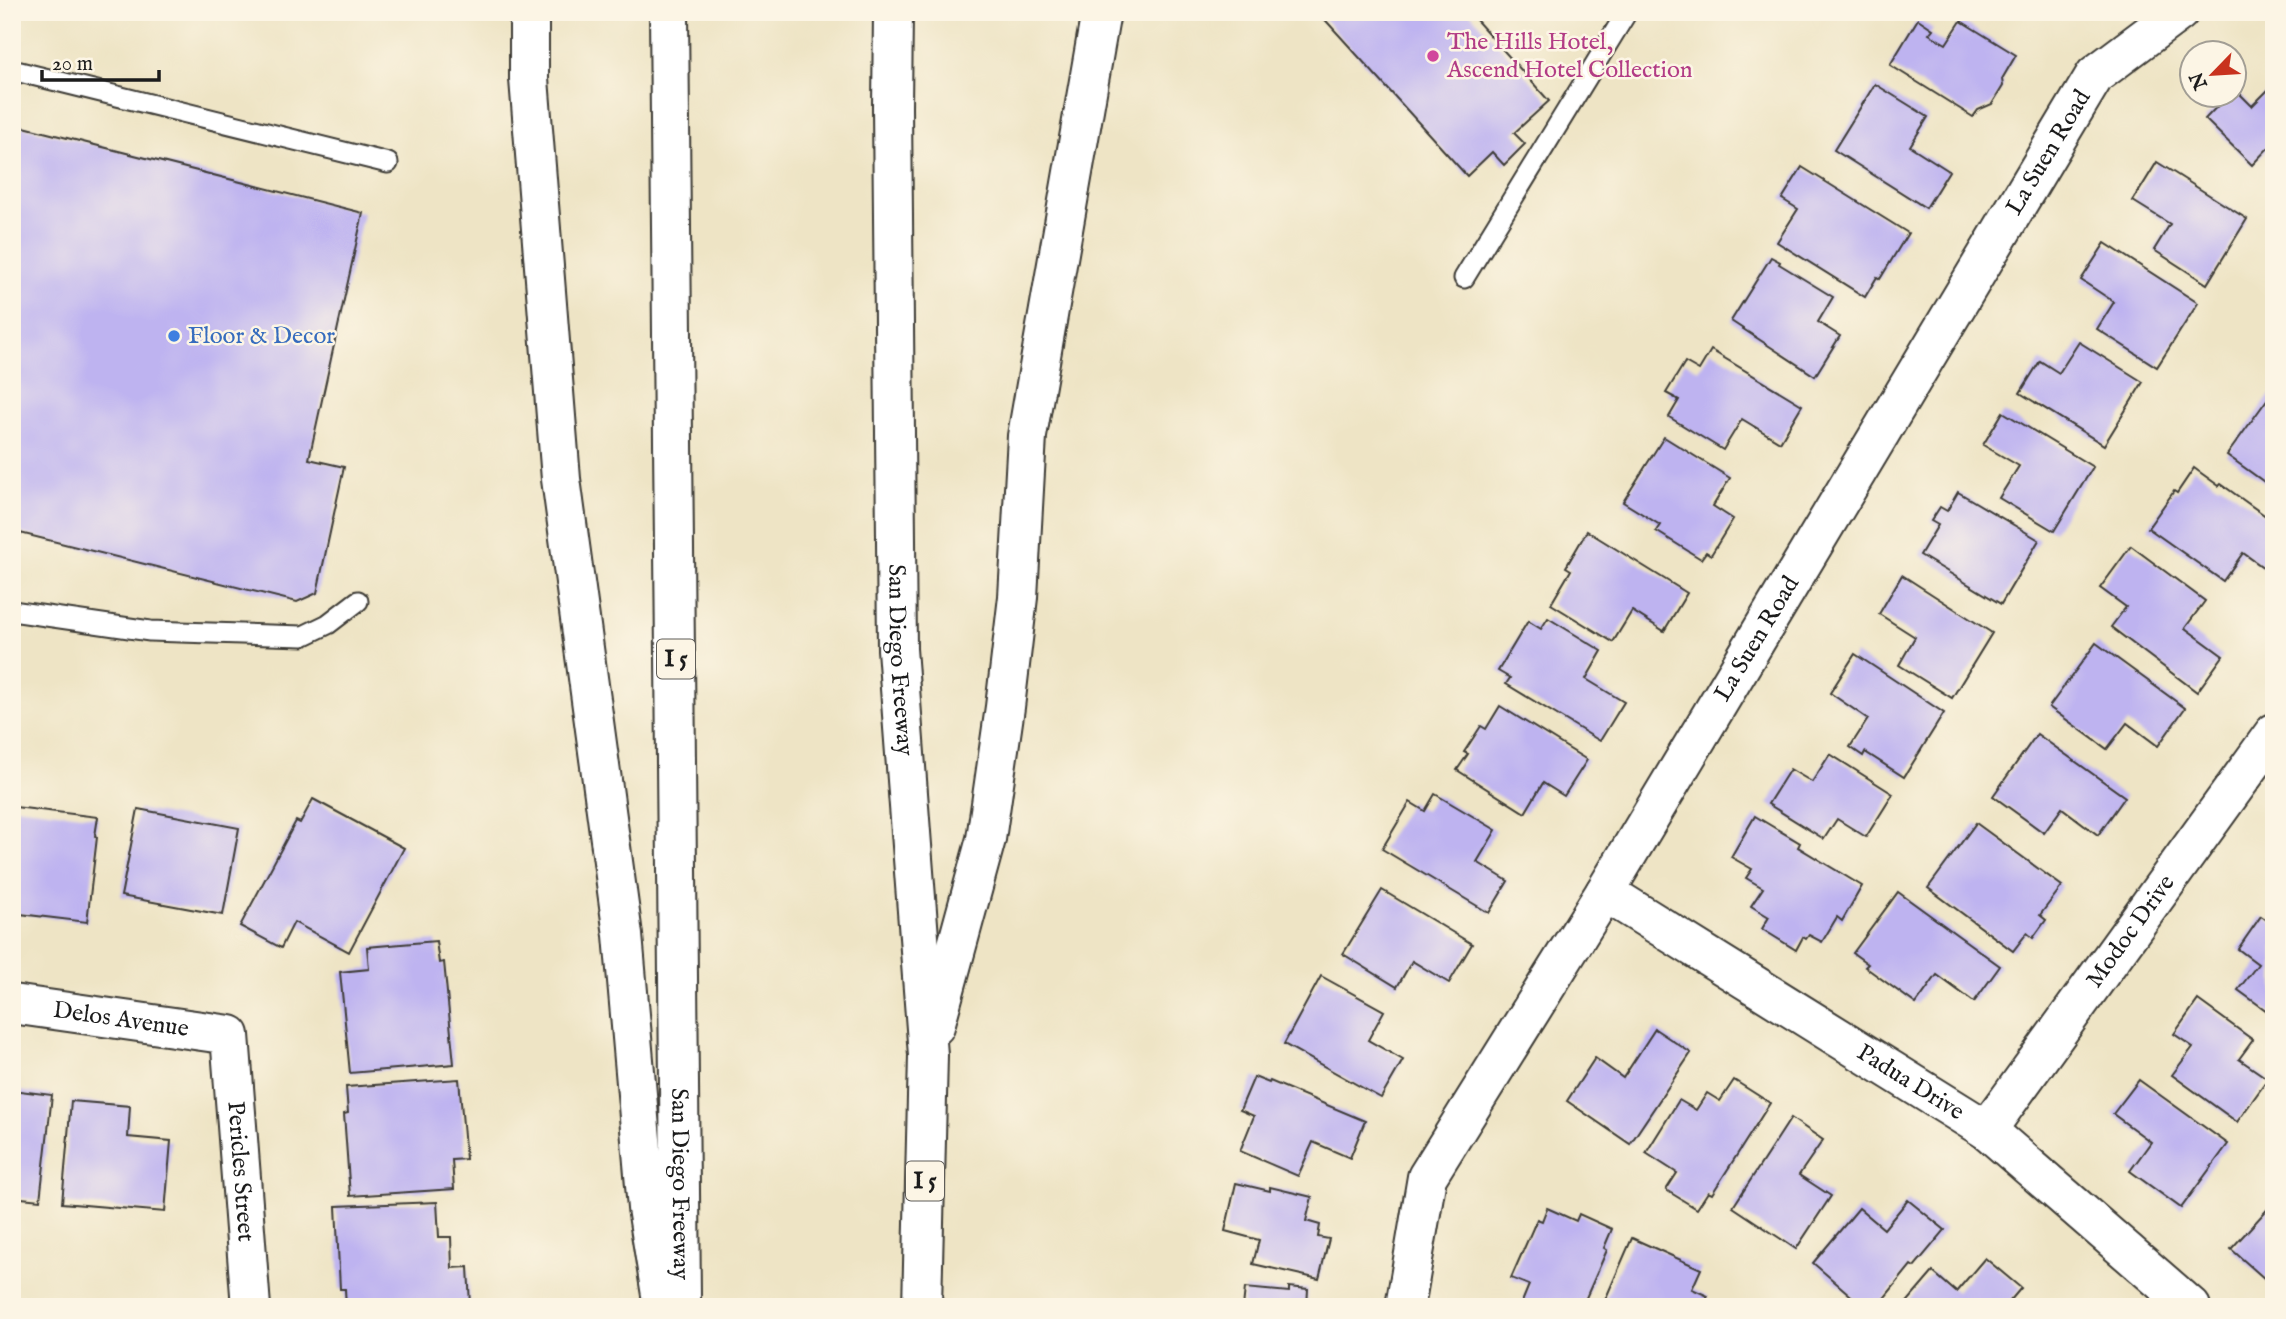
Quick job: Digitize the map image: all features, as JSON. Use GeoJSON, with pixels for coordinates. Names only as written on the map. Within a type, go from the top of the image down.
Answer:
{"type":"FeatureCollection","features":[{"type":"Feature","properties":{"kind":"main road"},"geometry":{"type":"LineString","coordinates":[[528,12],[529,79],[561,479],[623,935],[647,1208],[663,1307]]}},
{"type":"Feature","properties":{"kind":"main road","name":"San Diego Freeway"},"geometry":{"type":"LineString","coordinates":[[669,12],[681,1307]]}},
{"type":"Feature","properties":{"kind":"main road","name":"San Diego Freeway"},"geometry":{"type":"LineString","coordinates":[[893,12],[897,649],[928,1055],[922,1307]]}},
{"type":"Feature","properties":{"kind":"main road"},"geometry":{"type":"LineString","coordinates":[[928,1055],[986,839],[1018,597],[1027,436],[1101,12]]}},
{"type":"Feature","properties":{"kind":"main road","name":"La Suen Road"},"geometry":{"type":"LineString","coordinates":[[1405,1307],[1427,1177],[1605,892],[2095,75],[2179,12]]}},
{"type":"Feature","properties":{"kind":"main road","name":"Modoc Drive"},"geometry":{"type":"LineString","coordinates":[[1987,1130],[2274,733]]}},
{"type":"Feature","properties":{"kind":"main road","name":"Padua Drive"},"geometry":{"type":"LineString","coordinates":[[1605,892],[1987,1130],[2191,1307]]}},
{"type":"Feature","properties":{"kind":"main road","name":"Delos Avenue"},"geometry":{"type":"LineString","coordinates":[[12,1004],[230,1035]]}},
{"type":"Feature","properties":{"kind":"main road","name":"Pericles Street"},"geometry":{"type":"LineString","coordinates":[[230,1035],[250,1307]]}},
{"type":"Feature","properties":{"kind":"lane"},"geometry":{"type":"LineString","coordinates":[[1464,278],[1628,12]]}},
{"type":"Feature","properties":{"kind":"lane"},"geometry":{"type":"LineString","coordinates":[[12,70],[388,163]]}},
{"type":"Feature","properties":{"kind":"lane"},"geometry":{"type":"LineString","coordinates":[[12,611],[150,631],[303,636],[328,624],[358,601]]}},
{"type":"Feature","properties":{"kind":"building","name":"The Hills Hotel, Ascend Hotel Collection"},"geometry":{"type":"Polygon","coordinates":[[[1318,12],[1469,12],[1549,101],[1514,133],[1525,144],[1504,165],[1492,152],[1467,176],[1318,12]]]}},
{"type":"Feature","properties":{"kind":"building"},"geometry":{"type":"Polygon","coordinates":[[[1918,19],[1933,29],[1929,34],[1946,44],[1961,21],[2016,55],[1992,104],[1978,110],[1973,117],[1890,65],[1918,19]]]}},
{"type":"Feature","properties":{"kind":"building"},"geometry":{"type":"Polygon","coordinates":[[[1875,84],[1928,117],[1910,146],[1949,171],[1926,208],[1834,150],[1875,84]]]}},
{"type":"Feature","properties":{"kind":"building"},"geometry":{"type":"Polygon","coordinates":[[[2274,84],[2274,153],[2268,148],[2252,165],[2205,119],[2216,108],[2248,108],[2248,102],[2252,106],[2274,84]]]}},
{"type":"Feature","properties":{"kind":"building","name":"Floor & Decor"},"geometry":{"type":"Polygon","coordinates":[[[12,124],[363,213],[309,459],[344,467],[317,593],[297,602],[12,531],[12,124]]]}},
{"type":"Feature","properties":{"kind":"building"},"geometry":{"type":"Polygon","coordinates":[[[2157,162],[2247,219],[2207,284],[2154,250],[2170,224],[2133,201],[2157,162]]]}},
{"type":"Feature","properties":{"kind":"building"},"geometry":{"type":"Polygon","coordinates":[[[1802,167],[1908,233],[1880,279],[1877,277],[1865,297],[1777,242],[1798,209],[1782,199],[1802,167]]]}},
{"type":"Feature","properties":{"kind":"building"},"geometry":{"type":"Polygon","coordinates":[[[2105,243],[2198,303],[2157,367],[2097,329],[2114,302],[2081,280],[2105,243]]]}},
{"type":"Feature","properties":{"kind":"building"},"geometry":{"type":"Polygon","coordinates":[[[1771,257],[1833,297],[1818,322],[1840,336],[1815,376],[1731,321],[1771,257]]]}},
{"type":"Feature","properties":{"kind":"building"},"geometry":{"type":"Polygon","coordinates":[[[2079,342],[2143,382],[2104,445],[2020,393],[2040,361],[2059,373],[2079,342]]]}},
{"type":"Feature","properties":{"kind":"building"},"geometry":{"type":"Polygon","coordinates":[[[1711,350],[1802,405],[1780,442],[1742,419],[1723,450],[1669,417],[1679,400],[1666,393],[1685,362],[1699,370],[1711,350]]]}},
{"type":"Feature","properties":{"kind":"building"},"geometry":{"type":"Polygon","coordinates":[[[2271,394],[2274,396],[2274,489],[2227,455],[2271,394]]]}},
{"type":"Feature","properties":{"kind":"building"},"geometry":{"type":"Polygon","coordinates":[[[2003,412],[2093,467],[2054,531],[1999,498],[2019,466],[1983,445],[2003,412]]]}},
{"type":"Feature","properties":{"kind":"building"},"geometry":{"type":"Polygon","coordinates":[[[1664,437],[1730,478],[1713,506],[1733,519],[1711,555],[1706,552],[1701,559],[1656,531],[1660,525],[1623,502],[1664,437]]]}},
{"type":"Feature","properties":{"kind":"building"},"geometry":{"type":"Polygon","coordinates":[[[2194,468],[2274,522],[2274,575],[2243,553],[2223,581],[2148,528],[2194,468]]]}},
{"type":"Feature","properties":{"kind":"building"},"geometry":{"type":"Polygon","coordinates":[[[1958,492],[2039,540],[2001,604],[1920,555],[1938,525],[1931,521],[1940,507],[1947,511],[1958,492]]]}},
{"type":"Feature","properties":{"kind":"building"},"geometry":{"type":"Polygon","coordinates":[[[1587,531],[1687,593],[1664,631],[1632,611],[1613,642],[1551,604],[1571,570],[1566,567],[1587,531]]]}},
{"type":"Feature","properties":{"kind":"building"},"geometry":{"type":"Polygon","coordinates":[[[2131,546],[2205,601],[2185,628],[2223,656],[2197,692],[2111,627],[2126,607],[2100,588],[2131,546]]]}},
{"type":"Feature","properties":{"kind":"building"},"geometry":{"type":"Polygon","coordinates":[[[1902,575],[1992,633],[1952,698],[1899,665],[1915,637],[1879,614],[1902,575]]]}},
{"type":"Feature","properties":{"kind":"building"},"geometry":{"type":"Polygon","coordinates":[[[1548,618],[1602,651],[1586,679],[1624,702],[1600,741],[1506,684],[1510,678],[1498,671],[1528,621],[1541,629],[1548,618]]]}},
{"type":"Feature","properties":{"kind":"building"},"geometry":{"type":"Polygon","coordinates":[[[2096,643],[2185,708],[2158,746],[2127,723],[2107,749],[2049,707],[2096,643]]]}},
{"type":"Feature","properties":{"kind":"building"},"geometry":{"type":"Polygon","coordinates":[[[1855,654],[1944,713],[1904,777],[1865,752],[1863,756],[1850,747],[1868,719],[1830,693],[1855,654]]]}},
{"type":"Feature","properties":{"kind":"building"},"geometry":{"type":"Polygon","coordinates":[[[1500,706],[1587,760],[1564,796],[1543,783],[1525,813],[1457,770],[1468,754],[1464,752],[1481,726],[1486,729],[1500,706]]]}},
{"type":"Feature","properties":{"kind":"building"},"geometry":{"type":"Polygon","coordinates":[[[2037,734],[2125,797],[2098,835],[2062,808],[2044,833],[1993,796],[2037,734]]]}},
{"type":"Feature","properties":{"kind":"building"},"geometry":{"type":"Polygon","coordinates":[[[1830,754],[1893,794],[1866,837],[1837,819],[1824,839],[1768,804],[1790,769],[1812,782],[1830,754]]]}},
{"type":"Feature","properties":{"kind":"building"},"geometry":{"type":"Polygon","coordinates":[[[1435,794],[1496,830],[1477,862],[1508,881],[1489,913],[1382,849],[1410,802],[1425,811],[1435,794]]]}},
{"type":"Feature","properties":{"kind":"building"},"geometry":{"type":"Polygon","coordinates":[[[313,799],[404,848],[349,952],[294,922],[281,948],[240,926],[296,821],[300,823],[313,799]]]}},
{"type":"Feature","properties":{"kind":"building"},"geometry":{"type":"Polygon","coordinates":[[[15,807],[98,817],[87,922],[12,913],[12,822],[15,807]]]}},
{"type":"Feature","properties":{"kind":"building"},"geometry":{"type":"Polygon","coordinates":[[[138,809],[239,828],[223,915],[121,896],[138,809]]]}},
{"type":"Feature","properties":{"kind":"building"},"geometry":{"type":"Polygon","coordinates":[[[1755,816],[1800,843],[1798,847],[1862,886],[1842,921],[1837,917],[1822,942],[1809,935],[1806,939],[1803,937],[1796,950],[1762,929],[1769,917],[1751,906],[1763,888],[1746,878],[1752,869],[1731,857],[1755,816]]]}},
{"type":"Feature","properties":{"kind":"building"},"geometry":{"type":"Polygon","coordinates":[[[1976,823],[2062,886],[2040,915],[2046,920],[2033,938],[2027,933],[2013,951],[1928,888],[1976,823]]]}},
{"type":"Feature","properties":{"kind":"building"},"geometry":{"type":"Polygon","coordinates":[[[1382,890],[1472,944],[1449,983],[1412,961],[1397,987],[1343,954],[1382,890]]]}},
{"type":"Feature","properties":{"kind":"building"},"geometry":{"type":"Polygon","coordinates":[[[1898,892],[2000,966],[1974,1002],[1937,975],[1916,1004],[1865,967],[1868,964],[1853,953],[1898,892]]]}},
{"type":"Feature","properties":{"kind":"building"},"geometry":{"type":"Polygon","coordinates":[[[2261,916],[2274,925],[2274,1016],[2238,990],[2258,964],[2238,949],[2261,916]]]}},
{"type":"Feature","properties":{"kind":"building"},"geometry":{"type":"Polygon","coordinates":[[[436,941],[439,963],[444,962],[454,1064],[350,1073],[340,972],[369,969],[367,947],[436,941]]]}},
{"type":"Feature","properties":{"kind":"building"},"geometry":{"type":"Polygon","coordinates":[[[1321,976],[1384,1011],[1368,1040],[1403,1060],[1381,1098],[1284,1044],[1321,976]]]}},
{"type":"Feature","properties":{"kind":"building"},"geometry":{"type":"Polygon","coordinates":[[[2198,1000],[2253,1040],[2239,1059],[2268,1079],[2237,1122],[2172,1075],[2193,1047],[2174,1034],[2198,1000]]]}},
{"type":"Feature","properties":{"kind":"building"},"geometry":{"type":"Polygon","coordinates":[[[1655,1029],[1691,1053],[1630,1144],[1567,1101],[1595,1058],[1623,1078],[1655,1029]]]}},
{"type":"Feature","properties":{"kind":"building"},"geometry":{"type":"Polygon","coordinates":[[[1254,1077],[1269,1083],[1270,1081],[1365,1121],[1350,1158],[1313,1142],[1298,1176],[1240,1151],[1254,1116],[1240,1110],[1254,1077]]]}},
{"type":"Feature","properties":{"kind":"building"},"geometry":{"type":"Polygon","coordinates":[[[459,1079],[466,1159],[452,1160],[454,1189],[350,1196],[344,1114],[348,1113],[346,1087],[459,1079]]]}},
{"type":"Feature","properties":{"kind":"building"},"geometry":{"type":"Polygon","coordinates":[[[1734,1080],[1770,1103],[1712,1194],[1708,1192],[1697,1209],[1666,1190],[1677,1173],[1646,1153],[1679,1100],[1696,1110],[1707,1093],[1720,1101],[1734,1080]]]}},
{"type":"Feature","properties":{"kind":"building"},"geometry":{"type":"Polygon","coordinates":[[[2139,1080],[2228,1144],[2181,1208],[2130,1171],[2151,1142],[2113,1114],[2139,1080]]]}},
{"type":"Feature","properties":{"kind":"building"},"geometry":{"type":"Polygon","coordinates":[[[12,1090],[52,1095],[40,1200],[12,1197],[12,1090]]]}},
{"type":"Feature","properties":{"kind":"building"},"geometry":{"type":"Polygon","coordinates":[[[71,1101],[130,1106],[128,1137],[171,1141],[165,1212],[62,1203],[71,1101]]]}},
{"type":"Feature","properties":{"kind":"building"},"geometry":{"type":"Polygon","coordinates":[[[1791,1118],[1823,1140],[1799,1175],[1831,1196],[1796,1249],[1733,1207],[1791,1118]]]}},
{"type":"Feature","properties":{"kind":"building"},"geometry":{"type":"Polygon","coordinates":[[[1236,1183],[1270,1191],[1270,1187],[1312,1197],[1306,1221],[1320,1225],[1318,1237],[1329,1239],[1319,1279],[1253,1264],[1259,1240],[1225,1231],[1236,1183]]]}},
{"type":"Feature","properties":{"kind":"building"},"geometry":{"type":"Polygon","coordinates":[[[1908,1200],[1945,1230],[1914,1267],[1911,1265],[1877,1307],[1864,1307],[1813,1263],[1859,1208],[1884,1229],[1908,1200]]]}},
{"type":"Feature","properties":{"kind":"building"},"geometry":{"type":"Polygon","coordinates":[[[437,1202],[439,1237],[451,1237],[452,1268],[468,1267],[470,1305],[346,1307],[345,1289],[340,1289],[336,1206],[437,1202]]]}},
{"type":"Feature","properties":{"kind":"building"},"geometry":{"type":"Polygon","coordinates":[[[2274,1202],[2274,1287],[2231,1249],[2274,1202]]]}},
{"type":"Feature","properties":{"kind":"building"},"geometry":{"type":"Polygon","coordinates":[[[1547,1208],[1576,1221],[1579,1214],[1612,1229],[1604,1248],[1607,1250],[1582,1307],[1532,1307],[1522,1302],[1529,1285],[1511,1278],[1537,1219],[1542,1221],[1547,1208]]]}},
{"type":"Feature","properties":{"kind":"building"},"geometry":{"type":"Polygon","coordinates":[[[1632,1238],[1701,1269],[1692,1289],[1708,1296],[1703,1307],[1602,1307],[1632,1238]]]}},
{"type":"Feature","properties":{"kind":"building"},"geometry":{"type":"Polygon","coordinates":[[[1985,1258],[2021,1288],[2005,1307],[1903,1307],[1933,1272],[1956,1292],[1985,1258]]]}},
{"type":"Feature","properties":{"kind":"building"},"geometry":{"type":"Polygon","coordinates":[[[1289,1287],[1308,1289],[1307,1307],[1243,1307],[1245,1288],[1289,1292],[1289,1287]]]}},
{"type":"Feature","properties":{"kind":"place","name":"The Hills Hotel, Ascend Hotel Collection"},"geometry":{"type":"Point","coordinates":[1433,56]}},
{"type":"Feature","properties":{"kind":"place","name":"Floor & Decor"},"geometry":{"type":"Point","coordinates":[174,336]}}]}
